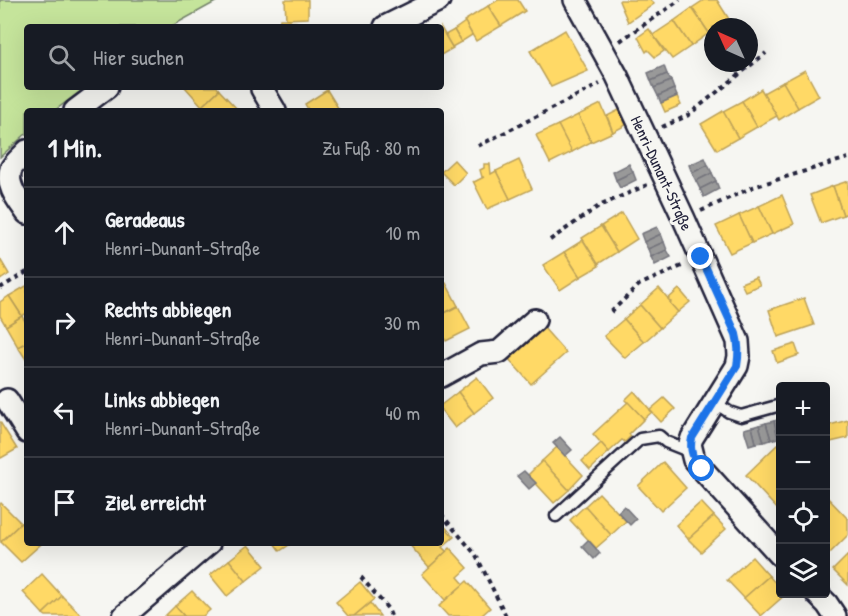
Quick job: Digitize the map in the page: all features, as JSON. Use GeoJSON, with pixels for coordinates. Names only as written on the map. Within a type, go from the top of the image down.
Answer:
{"type":"FeatureCollection","features":[{"type":"Feature","properties":{"kind":"street"},"geometry":{"type":"LineString","coordinates":[[392,24],[439,0]]}},
{"type":"Feature","properties":{"kind":"street","name":"Henri-Dunant-Straße"},"geometry":{"type":"LineString","coordinates":[[575,0],[617,76],[738,341],[737,366],[692,438],[690,444],[692,453]]}},
{"type":"Feature","properties":{"kind":"street"},"geometry":{"type":"LineString","coordinates":[[79,108],[103,90]]}},
{"type":"Feature","properties":{"kind":"street"},"geometry":{"type":"LineString","coordinates":[[263,90],[273,108]]}},
{"type":"Feature","properties":{"kind":"street"},"geometry":{"type":"LineString","coordinates":[[24,154],[11,169],[10,183],[24,208]]}},
{"type":"Feature","properties":{"kind":"street"},"geometry":{"type":"LineString","coordinates":[[444,374],[481,354],[499,352],[535,320]]}},
{"type":"Feature","properties":{"kind":"street"},"geometry":{"type":"LineString","coordinates":[[2,398],[24,428]]}},
{"type":"Feature","properties":{"kind":"street"},"geometry":{"type":"LineString","coordinates":[[692,453],[694,460],[776,551]]}},
{"type":"Feature","properties":{"kind":"street"},"geometry":{"type":"LineString","coordinates":[[124,616],[206,546]]}},
{"type":"Feature","properties":{"kind":"street"},"geometry":{"type":"LineString","coordinates":[[821,598],[834,616]]}},
{"type":"Feature","properties":{"kind":"lane"},"geometry":{"type":"LineString","coordinates":[[714,402],[729,412],[741,416],[776,406]]}},
{"type":"Feature","properties":{"kind":"lane"},"geometry":{"type":"LineString","coordinates":[[556,516],[640,439],[659,436],[666,442],[692,453]]}},
{"type":"Feature","properties":{"kind":"path"},"geometry":{"type":"LineString","coordinates":[[604,51],[680,0]]}},
{"type":"Feature","properties":{"kind":"path"},"geometry":{"type":"LineString","coordinates":[[645,135],[687,116],[766,53]]}},
{"type":"Feature","properties":{"kind":"path"},"geometry":{"type":"LineString","coordinates":[[478,146],[617,76]]}},
{"type":"Feature","properties":{"kind":"path"},"geometry":{"type":"LineString","coordinates":[[684,219],[753,187],[848,158]]}},
{"type":"Feature","properties":{"kind":"path"},"geometry":{"type":"LineString","coordinates":[[550,240],[599,206],[664,178]]}},
{"type":"Feature","properties":{"kind":"path"},"geometry":{"type":"LineString","coordinates":[[611,312],[639,285],[701,257]]}},
{"type":"Feature","properties":{"kind":"path"},"geometry":{"type":"LineString","coordinates":[[0,288],[24,274]]}},
{"type":"Feature","properties":{"kind":"path"},"geometry":{"type":"LineString","coordinates":[[444,518],[476,555],[506,616]]}},
{"type":"Feature","properties":{"kind":"path"},"geometry":{"type":"LineString","coordinates":[[361,577],[388,609],[391,616]]}},
{"type":"Feature","properties":{"kind":"green space"},"geometry":{"type":"Polygon","coordinates":[[[0,0],[219,0],[175,24],[24,24],[24,90],[82,90],[58,108],[24,108],[24,136],[0,157],[0,0]]]}},
{"type":"Feature","properties":{"kind":"building: Wohnen"},"geometry":{"type":"Polygon","coordinates":[[[285,0],[308,0],[308,18],[286,19],[285,0]]]}},
{"type":"Feature","properties":{"kind":"building: Wohnen"},"geometry":{"type":"Polygon","coordinates":[[[498,0],[518,0],[525,11],[501,26],[488,6],[498,0]]]}},
{"type":"Feature","properties":{"kind":"building: Wohnen"},"geometry":{"type":"Polygon","coordinates":[[[620,0],[650,0],[654,4],[628,22],[620,0]]]}},
{"type":"Feature","properties":{"kind":"building: Wohnen"},"geometry":{"type":"Polygon","coordinates":[[[704,0],[717,0],[728,18],[704,18],[704,26],[692,8],[704,0]]]}},
{"type":"Feature","properties":{"kind":"building: Wohnen"},"geometry":{"type":"Polygon","coordinates":[[[488,6],[501,26],[476,41],[464,21],[488,6]]]}},
{"type":"Feature","properties":{"kind":"building: Wohnen"},"geometry":{"type":"Polygon","coordinates":[[[692,8],[704,26],[704,37],[691,46],[674,21],[692,8]]]}},
{"type":"Feature","properties":{"kind":"building: Wohnen"},"geometry":{"type":"Polygon","coordinates":[[[280,19],[290,19],[290,22],[296,22],[296,24],[279,24],[280,19]]]}},
{"type":"Feature","properties":{"kind":"building: Wohnen"},"geometry":{"type":"Polygon","coordinates":[[[674,21],[691,46],[672,59],[653,35],[674,21]]]}},
{"type":"Feature","properties":{"kind":"building: Wohnen"},"geometry":{"type":"Polygon","coordinates":[[[465,22],[472,35],[461,42],[454,30],[465,22]]]}},
{"type":"Feature","properties":{"kind":"building: Wohnen"},"geometry":{"type":"Polygon","coordinates":[[[649,29],[664,51],[655,57],[648,50],[646,52],[638,37],[649,29]]]}},
{"type":"Feature","properties":{"kind":"building: Wohnen"},"geometry":{"type":"Polygon","coordinates":[[[454,30],[461,42],[452,47],[445,35],[454,30]]]}},
{"type":"Feature","properties":{"kind":"building: Wohnen"},"geometry":{"type":"Polygon","coordinates":[[[565,30],[588,71],[551,87],[530,51],[565,30]]]}},
{"type":"Feature","properties":{"kind":"building: Wohnen"},"geometry":{"type":"Polygon","coordinates":[[[444,33],[453,48],[444,53],[444,33]]]}},
{"type":"Feature","properties":{"kind":"building: Wohnen"},"geometry":{"type":"Polygon","coordinates":[[[805,70],[819,96],[798,108],[783,82],[805,70]]]}},
{"type":"Feature","properties":{"kind":"building: Wohnen"},"geometry":{"type":"Polygon","coordinates":[[[783,82],[798,108],[779,120],[763,93],[783,82]]]}},
{"type":"Feature","properties":{"kind":"building: Wohnen"},"geometry":{"type":"Polygon","coordinates":[[[761,89],[777,116],[757,127],[742,101],[761,89]]]}},
{"type":"Feature","properties":{"kind":"building: Wohnen"},"geometry":{"type":"Polygon","coordinates":[[[188,90],[219,90],[202,106],[188,90]]]}},
{"type":"Feature","properties":{"kind":"building: Wohnen"},"geometry":{"type":"Polygon","coordinates":[[[219,90],[236,108],[204,108],[202,106],[219,90]]]}},
{"type":"Feature","properties":{"kind":"building: Wohnen"},"geometry":{"type":"Polygon","coordinates":[[[327,90],[338,108],[307,108],[305,104],[327,90]]]}},
{"type":"Feature","properties":{"kind":"building: Wohnen"},"geometry":{"type":"Polygon","coordinates":[[[677,96],[681,105],[665,112],[661,103],[677,96]]]}},
{"type":"Feature","properties":{"kind":"building: Wohnen"},"geometry":{"type":"Polygon","coordinates":[[[742,101],[757,127],[738,138],[723,111],[742,101]]]}},
{"type":"Feature","properties":{"kind":"building: Wohnen"},"geometry":{"type":"Polygon","coordinates":[[[601,104],[613,132],[591,142],[578,115],[601,104]]]}},
{"type":"Feature","properties":{"kind":"building: Wohnen"},"geometry":{"type":"Polygon","coordinates":[[[619,110],[626,125],[613,132],[607,116],[619,110]]]}},
{"type":"Feature","properties":{"kind":"building: Wohnen"},"geometry":{"type":"Polygon","coordinates":[[[723,111],[738,138],[717,150],[701,124],[723,111]]]}},
{"type":"Feature","properties":{"kind":"building: Wohnen"},"geometry":{"type":"Polygon","coordinates":[[[578,115],[591,142],[572,152],[558,125],[578,115]]]}},
{"type":"Feature","properties":{"kind":"building: Wohnen"},"geometry":{"type":"Polygon","coordinates":[[[558,125],[572,152],[550,163],[536,135],[558,125]]]}},
{"type":"Feature","properties":{"kind":"building: Wohnen"},"geometry":{"type":"Polygon","coordinates":[[[454,160],[466,173],[454,185],[444,175],[444,169],[454,160]]]}},
{"type":"Feature","properties":{"kind":"building: Wohnen"},"geometry":{"type":"Polygon","coordinates":[[[519,160],[532,189],[510,199],[496,171],[519,160]]]}},
{"type":"Feature","properties":{"kind":"building: Wohnen"},"geometry":{"type":"Polygon","coordinates":[[[484,164],[490,164],[491,174],[496,171],[510,199],[487,209],[473,181],[484,177],[480,170],[484,168],[484,164]]]}},
{"type":"Feature","properties":{"kind":"building: Wohnen"},"geometry":{"type":"Polygon","coordinates":[[[848,181],[848,213],[843,215],[833,186],[848,181]]]}},
{"type":"Feature","properties":{"kind":"building: Wohnen"},"geometry":{"type":"Polygon","coordinates":[[[833,186],[843,215],[821,223],[810,195],[833,186]]]}},
{"type":"Feature","properties":{"kind":"building: Wohnen"},"geometry":{"type":"Polygon","coordinates":[[[782,195],[794,224],[772,234],[759,206],[782,195]]]}},
{"type":"Feature","properties":{"kind":"building: Wohnen"},"geometry":{"type":"Polygon","coordinates":[[[759,206],[772,234],[752,243],[739,215],[759,206]]]}},
{"type":"Feature","properties":{"kind":"building: Wohnen"},"geometry":{"type":"Polygon","coordinates":[[[622,213],[637,239],[617,252],[601,226],[622,213]]]}},
{"type":"Feature","properties":{"kind":"building: Wohnen"},"geometry":{"type":"Polygon","coordinates":[[[739,215],[752,243],[730,253],[716,226],[739,215]]]}},
{"type":"Feature","properties":{"kind":"building: Wohnen"},"geometry":{"type":"Polygon","coordinates":[[[601,226],[617,252],[598,264],[582,238],[601,226]]]}},
{"type":"Feature","properties":{"kind":"building: Wohnen"},"geometry":{"type":"Polygon","coordinates":[[[583,240],[599,266],[580,277],[564,252],[583,240]]]}},
{"type":"Feature","properties":{"kind":"building: Wohnen"},"geometry":{"type":"Polygon","coordinates":[[[564,252],[580,277],[560,290],[543,265],[564,252]]]}},
{"type":"Feature","properties":{"kind":"building: Wohnen"},"geometry":{"type":"Polygon","coordinates":[[[0,259],[9,274],[0,280],[0,259]]]}},
{"type":"Feature","properties":{"kind":"building: Wohnen"},"geometry":{"type":"Polygon","coordinates":[[[756,277],[760,285],[745,291],[741,283],[756,277]]]}},
{"type":"Feature","properties":{"kind":"building: Wohnen"},"geometry":{"type":"Polygon","coordinates":[[[446,283],[458,306],[444,313],[444,284],[446,283]]]}},
{"type":"Feature","properties":{"kind":"building: Wohnen"},"geometry":{"type":"Polygon","coordinates":[[[24,287],[24,315],[22,316],[9,296],[24,287]]]}},
{"type":"Feature","properties":{"kind":"building: Wohnen"},"geometry":{"type":"Polygon","coordinates":[[[659,288],[678,312],[660,328],[640,305],[659,288]]]}},
{"type":"Feature","properties":{"kind":"building: Wohnen"},"geometry":{"type":"Polygon","coordinates":[[[679,289],[690,302],[678,312],[668,299],[679,289]]]}},
{"type":"Feature","properties":{"kind":"building: Wohnen"},"geometry":{"type":"Polygon","coordinates":[[[9,296],[22,316],[6,326],[0,316],[0,302],[9,296]]]}},
{"type":"Feature","properties":{"kind":"building: Wohnen"},"geometry":{"type":"Polygon","coordinates":[[[804,298],[814,325],[778,337],[769,310],[804,298]]]}},
{"type":"Feature","properties":{"kind":"building: Wohnen"},"geometry":{"type":"Polygon","coordinates":[[[640,305],[660,328],[644,342],[624,319],[640,305]]]}},
{"type":"Feature","properties":{"kind":"building: Wohnen"},"geometry":{"type":"Polygon","coordinates":[[[458,306],[470,329],[446,341],[444,313],[458,306]]]}},
{"type":"Feature","properties":{"kind":"building: Wohnen"},"geometry":{"type":"Polygon","coordinates":[[[22,316],[24,344],[18,347],[6,326],[22,316]]]}},
{"type":"Feature","properties":{"kind":"building: Wohnen"},"geometry":{"type":"Polygon","coordinates":[[[624,319],[644,342],[625,358],[604,336],[624,319]]]}},
{"type":"Feature","properties":{"kind":"building: Wohnen"},"geometry":{"type":"Polygon","coordinates":[[[543,327],[566,353],[531,384],[508,358],[543,327]]]}},
{"type":"Feature","properties":{"kind":"building: Wohnen"},"geometry":{"type":"Polygon","coordinates":[[[24,344],[24,356],[18,347],[24,344]]]}},
{"type":"Feature","properties":{"kind":"building: Wohnen"},"geometry":{"type":"Polygon","coordinates":[[[795,344],[799,355],[777,363],[773,351],[795,344]]]}},
{"type":"Feature","properties":{"kind":"building: Wohnen"},"geometry":{"type":"Polygon","coordinates":[[[477,377],[493,398],[474,413],[458,392],[477,377]]]}},
{"type":"Feature","properties":{"kind":"building: Wohnen"},"geometry":{"type":"Polygon","coordinates":[[[634,391],[652,412],[644,419],[625,400],[634,391]]]}},
{"type":"Feature","properties":{"kind":"building: Wohnen"},"geometry":{"type":"Polygon","coordinates":[[[458,392],[474,413],[455,428],[444,414],[444,403],[458,392]]]}},
{"type":"Feature","properties":{"kind":"building: Wohnen"},"geometry":{"type":"Polygon","coordinates":[[[664,398],[675,409],[661,422],[650,410],[664,398]]]}},
{"type":"Feature","properties":{"kind":"building: Wohnen"},"geometry":{"type":"Polygon","coordinates":[[[628,402],[644,419],[629,434],[631,436],[625,442],[622,440],[609,452],[593,434],[628,402]]]}},
{"type":"Feature","properties":{"kind":"building: Wohnen"},"geometry":{"type":"Polygon","coordinates":[[[848,420],[848,438],[830,442],[830,425],[848,420]]]}},
{"type":"Feature","properties":{"kind":"building: Wohnen"},"geometry":{"type":"Polygon","coordinates":[[[0,422],[17,449],[1,458],[0,457],[0,422]]]}},
{"type":"Feature","properties":{"kind":"building: Wohnen"},"geometry":{"type":"Polygon","coordinates":[[[601,443],[609,452],[590,470],[582,461],[601,443]]]}},
{"type":"Feature","properties":{"kind":"building: Wohnen"},"geometry":{"type":"Polygon","coordinates":[[[776,446],[776,508],[746,475],[776,446]]]}},
{"type":"Feature","properties":{"kind":"building: Wohnen"},"geometry":{"type":"Polygon","coordinates":[[[557,447],[583,475],[569,490],[542,461],[557,447]]]}},
{"type":"Feature","properties":{"kind":"building: Wohnen"},"geometry":{"type":"Polygon","coordinates":[[[542,461],[569,490],[554,503],[528,475],[542,461]]]}},
{"type":"Feature","properties":{"kind":"building: Wohnen"},"geometry":{"type":"Polygon","coordinates":[[[663,462],[686,488],[661,511],[638,486],[663,462]]]}},
{"type":"Feature","properties":{"kind":"building: Wohnen"},"geometry":{"type":"Polygon","coordinates":[[[599,493],[626,521],[611,535],[585,506],[599,493]]]}},
{"type":"Feature","properties":{"kind":"building: Wohnen"},"geometry":{"type":"Polygon","coordinates":[[[830,500],[848,519],[848,535],[830,553],[830,500]]]}},
{"type":"Feature","properties":{"kind":"building: Wohnen"},"geometry":{"type":"Polygon","coordinates":[[[701,502],[714,516],[688,539],[676,525],[701,502]]]}},
{"type":"Feature","properties":{"kind":"building: Wohnen"},"geometry":{"type":"Polygon","coordinates":[[[0,504],[21,523],[1,542],[0,504]]]}},
{"type":"Feature","properties":{"kind":"building: Wohnen"},"geometry":{"type":"Polygon","coordinates":[[[585,506],[611,535],[596,548],[570,520],[585,506]]]}},
{"type":"Feature","properties":{"kind":"building: Wohnen"},"geometry":{"type":"Polygon","coordinates":[[[714,516],[726,529],[701,552],[688,539],[714,516]]]}},
{"type":"Feature","properties":{"kind":"building: Wohnen"},"geometry":{"type":"Polygon","coordinates":[[[21,523],[24,526],[24,546],[39,546],[21,562],[1,542],[21,523]]]}},
{"type":"Feature","properties":{"kind":"building: Wohnen"},"geometry":{"type":"Polygon","coordinates":[[[444,525],[454,537],[444,545],[444,525]]]}},
{"type":"Feature","properties":{"kind":"building: Wohnen"},"geometry":{"type":"Polygon","coordinates":[[[249,546],[265,566],[246,581],[229,560],[249,546]]]}},
{"type":"Feature","properties":{"kind":"building: Wohnen"},"geometry":{"type":"Polygon","coordinates":[[[276,546],[288,546],[280,551],[276,546]]]}},
{"type":"Feature","properties":{"kind":"building: Wohnen"},"geometry":{"type":"Polygon","coordinates":[[[411,546],[443,546],[447,552],[429,567],[411,546]]]}},
{"type":"Feature","properties":{"kind":"building: Wohnen"},"geometry":{"type":"Polygon","coordinates":[[[450,548],[468,568],[458,577],[464,584],[445,600],[422,574],[450,548]]]}},
{"type":"Feature","properties":{"kind":"building: Wohnen"},"geometry":{"type":"Polygon","coordinates":[[[848,555],[848,585],[833,570],[848,555]]]}},
{"type":"Feature","properties":{"kind":"building: Wohnen"},"geometry":{"type":"Polygon","coordinates":[[[752,557],[769,576],[744,598],[727,580],[752,557]]]}},
{"type":"Feature","properties":{"kind":"building: Wohnen"},"geometry":{"type":"Polygon","coordinates":[[[229,560],[246,581],[227,596],[210,575],[229,560]]]}},
{"type":"Feature","properties":{"kind":"building: Wohnen"},"geometry":{"type":"Polygon","coordinates":[[[42,574],[62,596],[43,614],[23,592],[42,574]]]}},
{"type":"Feature","properties":{"kind":"building: Wohnen"},"geometry":{"type":"Polygon","coordinates":[[[769,576],[776,584],[776,598],[781,598],[761,616],[744,598],[769,576]]]}},
{"type":"Feature","properties":{"kind":"building: Wohnen"},"geometry":{"type":"Polygon","coordinates":[[[467,581],[490,608],[481,616],[448,616],[439,606],[467,581]]]}},
{"type":"Feature","properties":{"kind":"building: Wohnen"},"geometry":{"type":"Polygon","coordinates":[[[360,582],[374,599],[354,616],[348,616],[336,602],[360,582]]]}},
{"type":"Feature","properties":{"kind":"building: Wohnen"},"geometry":{"type":"Polygon","coordinates":[[[192,591],[210,610],[203,616],[184,616],[175,606],[192,591]]]}},
{"type":"Feature","properties":{"kind":"building: Wohnen"},"geometry":{"type":"Polygon","coordinates":[[[62,596],[82,616],[46,616],[43,614],[62,596]]]}},
{"type":"Feature","properties":{"kind":"building: Wohnen"},"geometry":{"type":"Polygon","coordinates":[[[370,603],[380,616],[354,616],[370,603]]]}},
{"type":"Feature","properties":{"kind":"building: Wohnen"},"geometry":{"type":"Polygon","coordinates":[[[175,606],[184,616],[165,616],[175,606]]]}},
{"type":"Feature","properties":{"kind":"building: Industrie"},"geometry":{"type":"Polygon","coordinates":[[[664,66],[667,74],[651,81],[648,73],[664,66]]]}},
{"type":"Feature","properties":{"kind":"building: Industrie"},"geometry":{"type":"Polygon","coordinates":[[[667,74],[671,81],[654,88],[651,81],[667,74]]]}},
{"type":"Feature","properties":{"kind":"building: Industrie"},"geometry":{"type":"Polygon","coordinates":[[[671,81],[674,89],[658,96],[654,88],[671,81]]]}},
{"type":"Feature","properties":{"kind":"building: Industrie"},"geometry":{"type":"Polygon","coordinates":[[[674,89],[677,96],[661,103],[658,96],[674,89]]]}},
{"type":"Feature","properties":{"kind":"building: Industrie"},"geometry":{"type":"Polygon","coordinates":[[[705,158],[708,165],[692,173],[689,165],[705,158]]]}},
{"type":"Feature","properties":{"kind":"building: Industrie"},"geometry":{"type":"Polygon","coordinates":[[[629,164],[633,172],[616,180],[613,172],[629,164]]]}},
{"type":"Feature","properties":{"kind":"building: Industrie"},"geometry":{"type":"Polygon","coordinates":[[[708,165],[712,173],[696,181],[692,173],[708,165]]]}},
{"type":"Feature","properties":{"kind":"building: Industrie"},"geometry":{"type":"Polygon","coordinates":[[[633,172],[636,180],[620,188],[616,180],[633,172]]]}},
{"type":"Feature","properties":{"kind":"building: Industrie"},"geometry":{"type":"Polygon","coordinates":[[[712,173],[716,181],[700,189],[696,181],[712,173]]]}},
{"type":"Feature","properties":{"kind":"building: Industrie"},"geometry":{"type":"Polygon","coordinates":[[[716,181],[719,189],[704,197],[700,189],[716,181]]]}},
{"type":"Feature","properties":{"kind":"building: Industrie"},"geometry":{"type":"Polygon","coordinates":[[[657,227],[661,234],[644,242],[641,234],[657,227]]]}},
{"type":"Feature","properties":{"kind":"building: Industrie"},"geometry":{"type":"Polygon","coordinates":[[[661,234],[664,242],[648,249],[644,242],[661,234]]]}},
{"type":"Feature","properties":{"kind":"building: Industrie"},"geometry":{"type":"Polygon","coordinates":[[[664,242],[667,250],[651,257],[648,249],[664,242]]]}},
{"type":"Feature","properties":{"kind":"building: Industrie"},"geometry":{"type":"Polygon","coordinates":[[[667,250],[671,257],[655,265],[651,257],[667,250]]]}},
{"type":"Feature","properties":{"kind":"building: Industrie"},"geometry":{"type":"Polygon","coordinates":[[[774,421],[776,439],[771,440],[766,423],[774,421]]]}},
{"type":"Feature","properties":{"kind":"building: Industrie"},"geometry":{"type":"Polygon","coordinates":[[[766,423],[771,440],[764,442],[759,425],[766,423]]]}},
{"type":"Feature","properties":{"kind":"building: Industrie"},"geometry":{"type":"Polygon","coordinates":[[[759,425],[764,442],[756,443],[752,427],[759,425]]]}},
{"type":"Feature","properties":{"kind":"building: Industrie"},"geometry":{"type":"Polygon","coordinates":[[[752,427],[756,443],[749,445],[744,429],[752,427]]]}},
{"type":"Feature","properties":{"kind":"building: Industrie"},"geometry":{"type":"Polygon","coordinates":[[[560,437],[572,450],[565,456],[553,443],[560,437]]]}},
{"type":"Feature","properties":{"kind":"building: Industrie"},"geometry":{"type":"Polygon","coordinates":[[[524,471],[536,483],[529,489],[517,476],[524,471]]]}},
{"type":"Feature","properties":{"kind":"building: Industrie"},"geometry":{"type":"Polygon","coordinates":[[[624,506],[636,519],[630,525],[618,512],[624,506]]]}},
{"type":"Feature","properties":{"kind":"building: Industrie"},"geometry":{"type":"Polygon","coordinates":[[[588,540],[600,553],[594,559],[582,546],[588,540]]]}},
{"type":"Feature","properties":{"kind":"route"},"geometry":{"type":"LineString","coordinates":[[701,257],[736,334],[739,356],[737,366],[690,444],[694,460],[702,469]]}}]}
